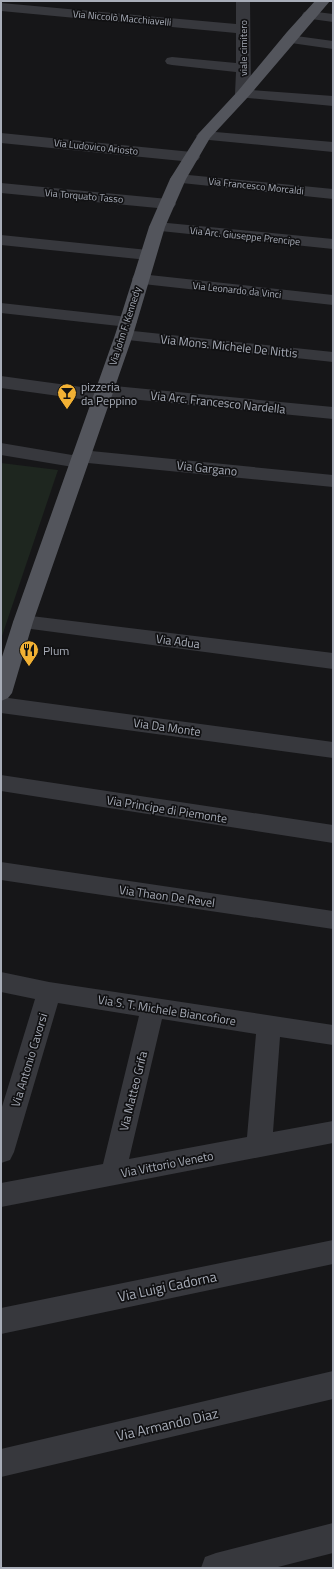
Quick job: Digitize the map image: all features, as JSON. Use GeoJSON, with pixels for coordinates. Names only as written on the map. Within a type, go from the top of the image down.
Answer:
{"type":"FeatureCollection","features":[{"type":"Feature","properties":{"kind":"main road","name":"Via John F. Kennedy"},"geometry":{"type":"LineString","coordinates":[[1,693],[23,622],[126,329],[157,227],[178,178],[204,136],[243,94],[309,15],[323,1]]}},
{"type":"Feature","properties":{"kind":"street","name":"viale cimitero"},"geometry":{"type":"LineString","coordinates":[[243,1],[243,94]]}},
{"type":"Feature","properties":{"kind":"street","name":"Via Niccolò Macchiavelli"},"geometry":{"type":"LineString","coordinates":[[1,7],[243,29]]}},
{"type":"Feature","properties":{"kind":"street"},"geometry":{"type":"LineString","coordinates":[[309,15],[333,18]]}},
{"type":"Feature","properties":{"kind":"street"},"geometry":{"type":"LineString","coordinates":[[289,39],[333,45]]}},
{"type":"Feature","properties":{"kind":"street"},"geometry":{"type":"LineString","coordinates":[[172,61],[243,68]]}},
{"type":"Feature","properties":{"kind":"street"},"geometry":{"type":"LineString","coordinates":[[243,94],[333,101]]}},
{"type":"Feature","properties":{"kind":"street"},"geometry":{"type":"LineString","coordinates":[[204,136],[333,147]]}},
{"type":"Feature","properties":{"kind":"street","name":"Via Ludovico Ariosto"},"geometry":{"type":"LineString","coordinates":[[1,138],[192,157]]}},
{"type":"Feature","properties":{"kind":"street","name":"Via Francesco Morcaldi"},"geometry":{"type":"LineString","coordinates":[[178,178],[333,194]]}},
{"type":"Feature","properties":{"kind":"street","name":"Via Torquato Tasso"},"geometry":{"type":"LineString","coordinates":[[1,188],[168,204]]}},
{"type":"Feature","properties":{"kind":"street","name":"Via Arc. Giuseppe Prencipe"},"geometry":{"type":"LineString","coordinates":[[157,227],[333,244]]}},
{"type":"Feature","properties":{"kind":"street"},"geometry":{"type":"LineString","coordinates":[[1,240],[148,255]]}},
{"type":"Feature","properties":{"kind":"street","name":"Via Leonardo da Vinci"},"geometry":{"type":"LineString","coordinates":[[140,279],[333,300]]}},
{"type":"Feature","properties":{"kind":"street","name":"Via Mons. Michele De Nittis"},"geometry":{"type":"LineString","coordinates":[[1,308],[126,329],[333,357]]}},
{"type":"Feature","properties":{"kind":"street","name":"Via Arc. Francesco Nardella"},"geometry":{"type":"LineString","coordinates":[[1,382],[103,393],[333,413]]}},
{"type":"Feature","properties":{"kind":"street","name":"Via Gargano"},"geometry":{"type":"LineString","coordinates":[[1,449],[80,459],[333,481]]}},
{"type":"Feature","properties":{"kind":"street","name":"Via Adua"},"geometry":{"type":"LineString","coordinates":[[23,622],[333,661]]}},
{"type":"Feature","properties":{"kind":"street","name":"Via Da Monte"},"geometry":{"type":"LineString","coordinates":[[1,705],[333,750]]}},
{"type":"Feature","properties":{"kind":"street","name":"Via Principe di Piemonte"},"geometry":{"type":"LineString","coordinates":[[1,784],[333,834]]}},
{"type":"Feature","properties":{"kind":"street","name":"Via Thaon De Revel"},"geometry":{"type":"LineString","coordinates":[[1,871],[333,920]]}},
{"type":"Feature","properties":{"kind":"street","name":"Via S. T. Michele Biancofiore"},"geometry":{"type":"LineString","coordinates":[[1,982],[49,992],[333,1036]]}},
{"type":"Feature","properties":{"kind":"street","name":"Via Antonio Cavorsi"},"geometry":{"type":"LineString","coordinates":[[1,1152],[49,992]]}},
{"type":"Feature","properties":{"kind":"street","name":"Via Matteo Grifa"},"geometry":{"type":"LineString","coordinates":[[113,1174],[153,1008]]}},
{"type":"Feature","properties":{"kind":"street"},"geometry":{"type":"LineString","coordinates":[[259,1147],[269,1026]]}},
{"type":"Feature","properties":{"kind":"street","name":"Via Vittorio Veneto"},"geometry":{"type":"LineString","coordinates":[[1,1196],[333,1132]]}},
{"type":"Feature","properties":{"kind":"street","name":"Via Luigi Cadorna"},"geometry":{"type":"LineString","coordinates":[[1,1320],[333,1252]]}},
{"type":"Feature","properties":{"kind":"street","name":"Via Armando Diaz"},"geometry":{"type":"LineString","coordinates":[[1,1463],[333,1385]]}},
{"type":"Feature","properties":{"kind":"street"},"geometry":{"type":"LineString","coordinates":[[216,1568],[333,1538]]}},
{"type":"Feature","properties":{"kind":"shaded area"},"geometry":{"type":"Polygon","coordinates":[[[1,463],[58,470],[1,639],[1,463]]]}},
{"type":"Feature","properties":{"kind":"place","name":"pizzeria da Peppino"},"geometry":{"type":"Point","coordinates":[67,410]}},
{"type":"Feature","properties":{"kind":"place","name":"Plum"},"geometry":{"type":"Point","coordinates":[29,667]}}]}
